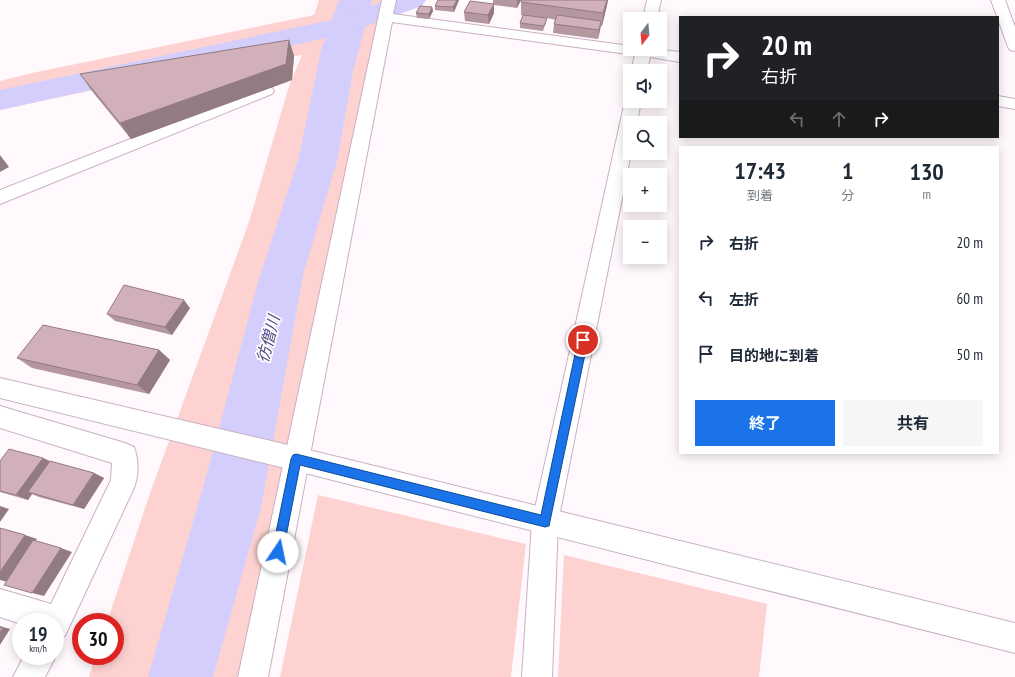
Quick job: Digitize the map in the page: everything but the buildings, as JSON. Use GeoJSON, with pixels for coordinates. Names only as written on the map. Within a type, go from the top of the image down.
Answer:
{"type":"FeatureCollection","features":[{"type":"Feature","properties":{"kind":"street"},"geometry":{"type":"LineString","coordinates":[[651,12],[654,0]]}},
{"type":"Feature","properties":{"kind":"street"},"geometry":{"type":"LineString","coordinates":[[998,0],[1015,47]]}},
{"type":"Feature","properties":{"kind":"street"},"geometry":{"type":"LineString","coordinates":[[253,677],[291,458],[388,8],[623,47]]}},
{"type":"Feature","properties":{"kind":"street"},"geometry":{"type":"LineString","coordinates":[[667,55],[679,57]]}},
{"type":"Feature","properties":{"kind":"street"},"geometry":{"type":"LineString","coordinates":[[0,197],[266,91]]}},
{"type":"Feature","properties":{"kind":"street"},"geometry":{"type":"LineString","coordinates":[[999,101],[1015,104]]}},
{"type":"Feature","properties":{"kind":"street"},"geometry":{"type":"LineString","coordinates":[[537,677],[545,522],[632,108]]}},
{"type":"Feature","properties":{"kind":"street"},"geometry":{"type":"LineString","coordinates":[[0,388],[291,458],[1015,638]]}},
{"type":"Feature","properties":{"kind":"street"},"geometry":{"type":"LineString","coordinates":[[0,417],[125,455],[124,481],[61,613]]}},
{"type":"Feature","properties":{"kind":"street"},"geometry":{"type":"LineString","coordinates":[[0,603],[28,613]]}},
{"type":"Feature","properties":{"kind":"street"},"geometry":{"type":"LineString","coordinates":[[28,677],[35,665]]}},
{"type":"Feature","properties":{"kind":"shaded area"},"geometry":{"type":"Polygon","coordinates":[[[319,0],[390,0],[339,199],[303,427],[252,677],[89,677],[93,665],[124,665],[124,613],[110,613],[149,496],[249,222],[289,86],[302,55],[126,83],[0,110],[0,81],[32,73],[314,15],[319,0]]]}},
{"type":"Feature","properties":{"kind":"shaded area"},"geometry":{"type":"Polygon","coordinates":[[[318,495],[526,544],[511,677],[280,677],[318,495]]]}},
{"type":"Feature","properties":{"kind":"shaded area"},"geometry":{"type":"Polygon","coordinates":[[[564,555],[767,604],[759,677],[558,677],[564,555]]]}},
{"type":"Feature","properties":{"kind":"water","name":"彷僧川"},"geometry":{"type":"Polygon","coordinates":[[[339,0],[372,0],[353,71],[337,161],[303,275],[261,507],[213,677],[148,677],[206,477],[258,282],[299,157],[321,50],[339,0]]]}},
{"type":"Feature","properties":{"kind":"waterway"},"geometry":{"type":"LineString","coordinates":[[0,100],[344,26],[412,0]]}},
{"type":"Feature","properties":{"kind":"route"},"geometry":{"type":"LineString","coordinates":[[278,552],[296,459],[545,522],[583,340]]}}]}
